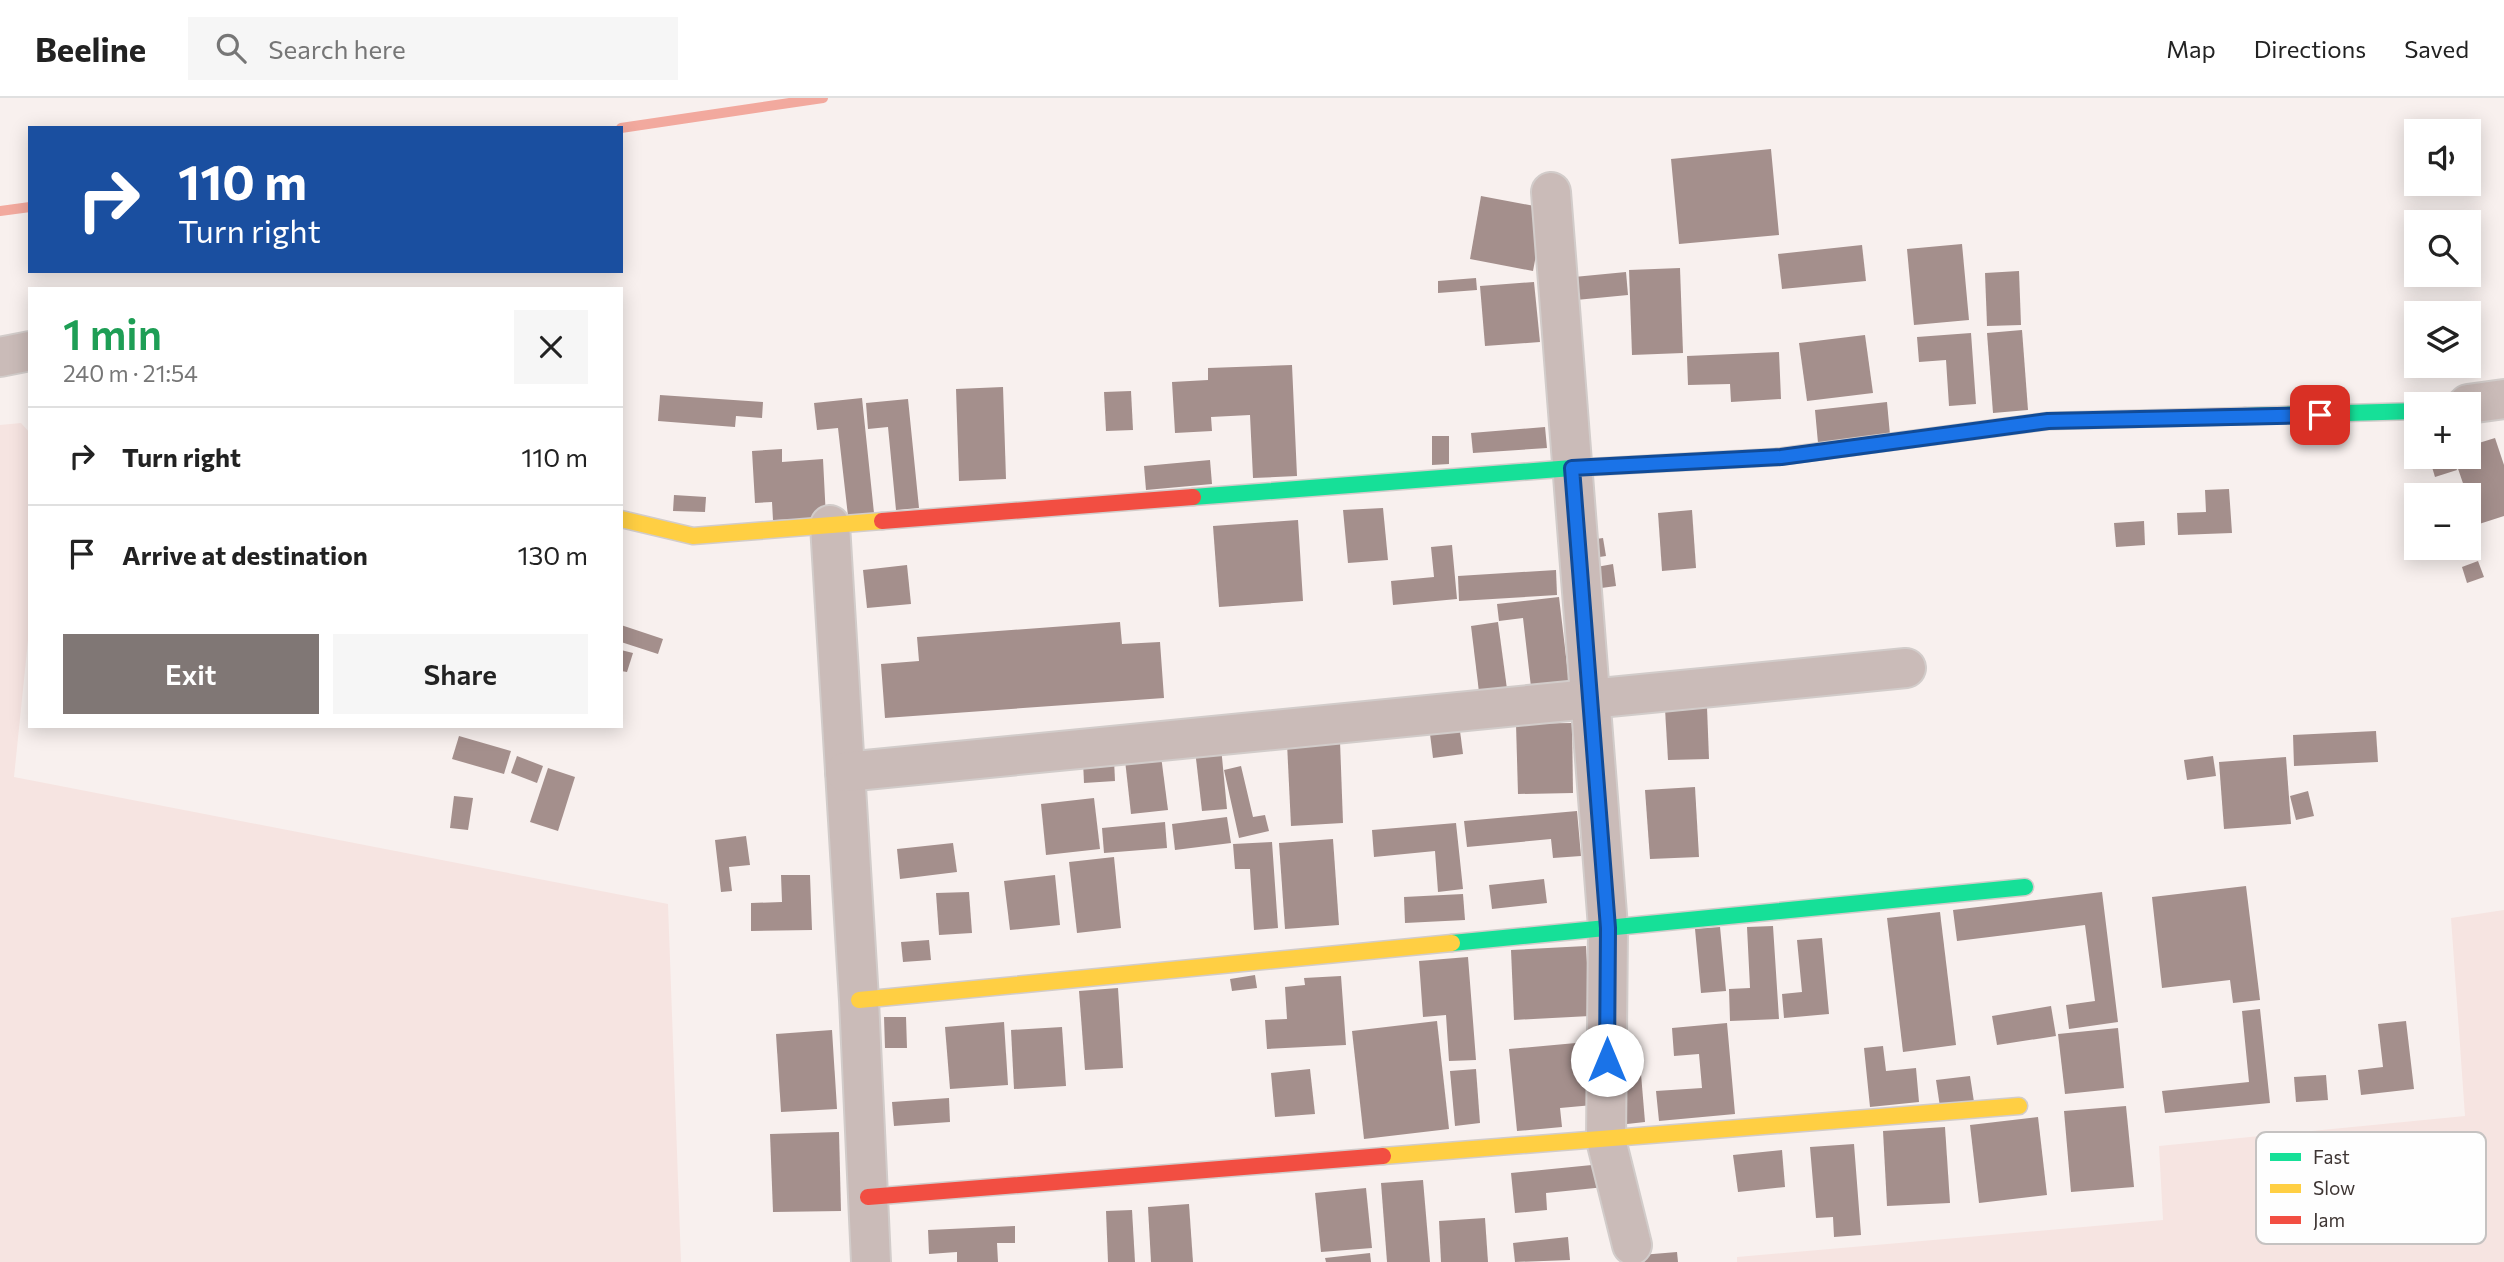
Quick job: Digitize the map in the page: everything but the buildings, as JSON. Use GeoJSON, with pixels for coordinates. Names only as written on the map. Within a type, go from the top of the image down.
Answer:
{"type":"FeatureCollection","features":[{"type":"Feature","properties":{"kind":"street"},"geometry":{"type":"LineString","coordinates":[[1551,192],[1608,928],[1606,1140],[1632,1245]]}},
{"type":"Feature","properties":{"kind":"street"},"geometry":{"type":"LineString","coordinates":[[0,357],[28,351]]}},
{"type":"Feature","properties":{"kind":"street"},"geometry":{"type":"LineString","coordinates":[[2481,402],[2504,399]]}},
{"type":"Feature","properties":{"kind":"street"},"geometry":{"type":"LineString","coordinates":[[623,519],[693,536],[1572,468],[1781,457],[2048,421],[2404,411]]}},
{"type":"Feature","properties":{"kind":"street"},"geometry":{"type":"LineString","coordinates":[[830,525],[859,1000],[871,1262]]}},
{"type":"Feature","properties":{"kind":"street"},"geometry":{"type":"LineString","coordinates":[[845,772],[1906,668]]}},
{"type":"Feature","properties":{"kind":"street"},"geometry":{"type":"LineString","coordinates":[[859,1000],[2025,887]]}},
{"type":"Feature","properties":{"kind":"street"},"geometry":{"type":"LineString","coordinates":[[868,1197],[2019,1106]]}},
{"type":"Feature","properties":{"kind":"shaded area"},"geometry":{"type":"Polygon","coordinates":[[[21,423],[28,431],[28,640],[14,777],[668,904],[681,1262],[0,1262],[0,425],[21,423]]]}},
{"type":"Feature","properties":{"kind":"shaded area"},"geometry":{"type":"Polygon","coordinates":[[[2504,910],[2504,1262],[1737,1262],[1737,1257],[2163,1220],[2159,1146],[2256,1136],[2256,1244],[2486,1244],[2486,1132],[2302,1132],[2465,1116],[2451,918],[2504,910]]]}},
{"type":"Feature","properties":{"kind":"waterway"},"geometry":{"type":"LineString","coordinates":[[623,128],[823,98]]}},
{"type":"Feature","properties":{"kind":"waterway"},"geometry":{"type":"LineString","coordinates":[[0,211],[28,207]]}},
{"type":"Feature","properties":{"kind":"traffic: fast"},"geometry":{"type":"LineString","coordinates":[[2245,416],[2404,411]]}},
{"type":"Feature","properties":{"kind":"traffic: fast"},"geometry":{"type":"LineString","coordinates":[[1193,497],[1572,468],[1777,457]]}},
{"type":"Feature","properties":{"kind":"traffic: fast"},"geometry":{"type":"LineString","coordinates":[[1452,943],[2025,887]]}},
{"type":"Feature","properties":{"kind":"traffic: slow"},"geometry":{"type":"LineString","coordinates":[[623,519],[693,536],[882,521]]}},
{"type":"Feature","properties":{"kind":"traffic: slow"},"geometry":{"type":"LineString","coordinates":[[859,1000],[1452,943]]}},
{"type":"Feature","properties":{"kind":"traffic: slow"},"geometry":{"type":"LineString","coordinates":[[1383,1156],[2019,1106]]}},
{"type":"Feature","properties":{"kind":"traffic: jam"},"geometry":{"type":"LineString","coordinates":[[1777,457],[2048,421],[2245,416]]}},
{"type":"Feature","properties":{"kind":"traffic: jam"},"geometry":{"type":"LineString","coordinates":[[882,521],[1193,497]]}},
{"type":"Feature","properties":{"kind":"traffic: jam"},"geometry":{"type":"LineString","coordinates":[[868,1197],[1383,1156]]}},
{"type":"Feature","properties":{"kind":"route"},"geometry":{"type":"LineString","coordinates":[[1607,1060],[1608,928],[1572,468],[1781,457],[2048,421],[2320,415]]}}]}
